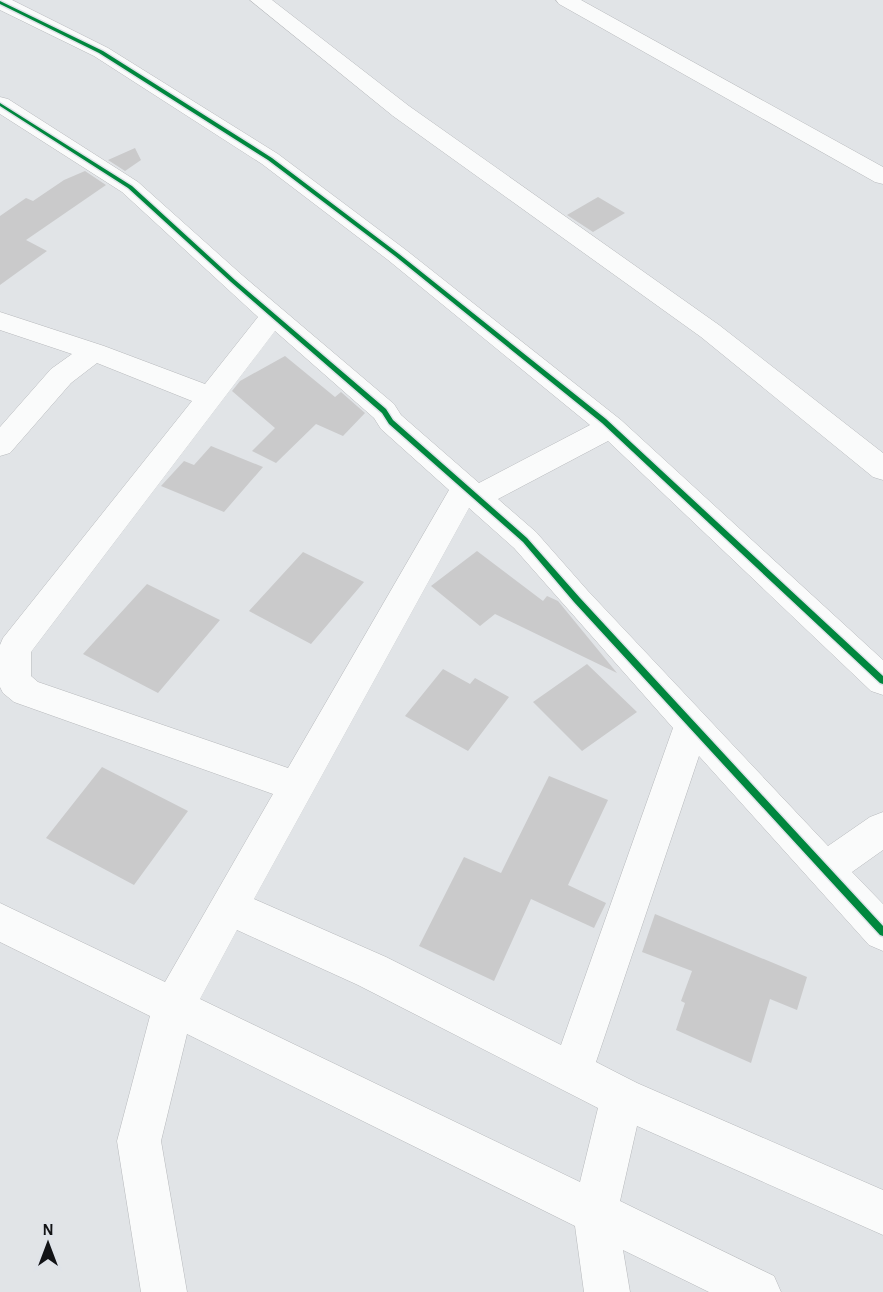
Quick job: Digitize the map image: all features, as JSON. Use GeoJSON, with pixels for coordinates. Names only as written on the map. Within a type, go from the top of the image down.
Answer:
{"type":"FeatureCollection","features":[{"type":"Feature","properties":{"kind":"street"},"geometry":{"type":"LineString","coordinates":[[260,0],[401,111],[710,331],[883,469]]}},
{"type":"Feature","properties":{"kind":"street"},"geometry":{"type":"LineString","coordinates":[[566,0],[883,177]]}},
{"type":"Feature","properties":{"kind":"street"},"geometry":{"type":"LineString","coordinates":[[0,2],[101,52],[270,159],[397,255],[611,428],[883,681]]}},
{"type":"Feature","properties":{"kind":"street"},"geometry":{"type":"LineString","coordinates":[[0,104],[130,187],[273,316],[384,411],[391,422],[470,494],[525,540],[577,600],[883,932]]}},
{"type":"Feature","properties":{"kind":"street"},"geometry":{"type":"LineString","coordinates":[[0,133],[24,118]]}},
{"type":"Feature","properties":{"kind":"street"},"geometry":{"type":"LineString","coordinates":[[273,316],[15,648],[13,668],[15,683],[26,692],[297,787]]}},
{"type":"Feature","properties":{"kind":"street"},"geometry":{"type":"LineString","coordinates":[[0,321],[94,352],[210,398]]}},
{"type":"Feature","properties":{"kind":"street"},"geometry":{"type":"LineString","coordinates":[[0,446],[61,376],[94,352]]}},
{"type":"Feature","properties":{"kind":"street"},"geometry":{"type":"LineString","coordinates":[[164,1292],[139,1140],[173,1007],[297,787],[470,494],[611,428]]}},
{"type":"Feature","properties":{"kind":"street"},"geometry":{"type":"LineString","coordinates":[[571,1074],[692,724]]}},
{"type":"Feature","properties":{"kind":"street"},"geometry":{"type":"LineString","coordinates":[[825,869],[883,829]]}},
{"type":"Feature","properties":{"kind":"street"},"geometry":{"type":"LineString","coordinates":[[229,907],[372,971],[622,1098],[883,1214]]}},
{"type":"Feature","properties":{"kind":"street"},"geometry":{"type":"LineString","coordinates":[[0,922],[758,1292]]}},
{"type":"Feature","properties":{"kind":"street"},"geometry":{"type":"LineString","coordinates":[[608,1292],[595,1213],[622,1098]]}},
{"type":"Feature","properties":{"kind":"building"},"geometry":{"type":"Polygon","coordinates":[[[135,148],[141,160],[125,171],[108,160],[135,148]]]}},
{"type":"Feature","properties":{"kind":"building"},"geometry":{"type":"Polygon","coordinates":[[[85,171],[106,185],[26,240],[47,251],[0,285],[0,216],[26,198],[33,201],[64,180],[85,171]]]}},
{"type":"Feature","properties":{"kind":"building"},"geometry":{"type":"Polygon","coordinates":[[[598,197],[625,213],[593,232],[567,215],[598,197]]]}},
{"type":"Feature","properties":{"kind":"building"},"geometry":{"type":"Polygon","coordinates":[[[285,356],[335,397],[341,392],[365,413],[343,436],[316,424],[276,463],[252,451],[275,428],[232,391],[240,381],[285,356]]]}},
{"type":"Feature","properties":{"kind":"building"},"geometry":{"type":"Polygon","coordinates":[[[211,446],[263,467],[224,512],[161,486],[184,461],[194,465],[211,446]]]}},
{"type":"Feature","properties":{"kind":"building"},"geometry":{"type":"Polygon","coordinates":[[[477,551],[543,601],[547,596],[558,601],[617,673],[495,614],[480,626],[431,586],[477,551]]]}},
{"type":"Feature","properties":{"kind":"building"},"geometry":{"type":"Polygon","coordinates":[[[303,552],[364,582],[311,644],[249,611],[303,552]]]}},
{"type":"Feature","properties":{"kind":"building"},"geometry":{"type":"Polygon","coordinates":[[[147,584],[220,620],[158,693],[83,654],[147,584]]]}},
{"type":"Feature","properties":{"kind":"building"},"geometry":{"type":"Polygon","coordinates":[[[587,664],[637,712],[582,751],[533,702],[587,664]]]}},
{"type":"Feature","properties":{"kind":"building"},"geometry":{"type":"Polygon","coordinates":[[[443,669],[470,684],[475,678],[509,697],[468,751],[405,716],[443,669]]]}},
{"type":"Feature","properties":{"kind":"building"},"geometry":{"type":"Polygon","coordinates":[[[102,767],[188,811],[134,885],[46,838],[102,767]]]}},
{"type":"Feature","properties":{"kind":"building"},"geometry":{"type":"Polygon","coordinates":[[[549,776],[608,800],[568,885],[606,903],[594,928],[531,899],[494,981],[419,946],[464,857],[501,873],[549,776]]]}},
{"type":"Feature","properties":{"kind":"building"},"geometry":{"type":"Polygon","coordinates":[[[655,914],[807,977],[797,1010],[770,999],[751,1063],[676,1030],[685,1003],[681,1001],[692,971],[642,952],[655,914]]]}},
{"type":"Feature","properties":{"kind":"cycle path"},"geometry":{"type":"LineString","coordinates":[[0,2],[101,52],[270,159],[397,255],[604,421],[883,681]]}},
{"type":"Feature","properties":{"kind":"cycle path"},"geometry":{"type":"LineString","coordinates":[[0,104],[130,187],[233,281],[384,411],[391,422],[525,540],[577,600],[883,932]]}}]}
